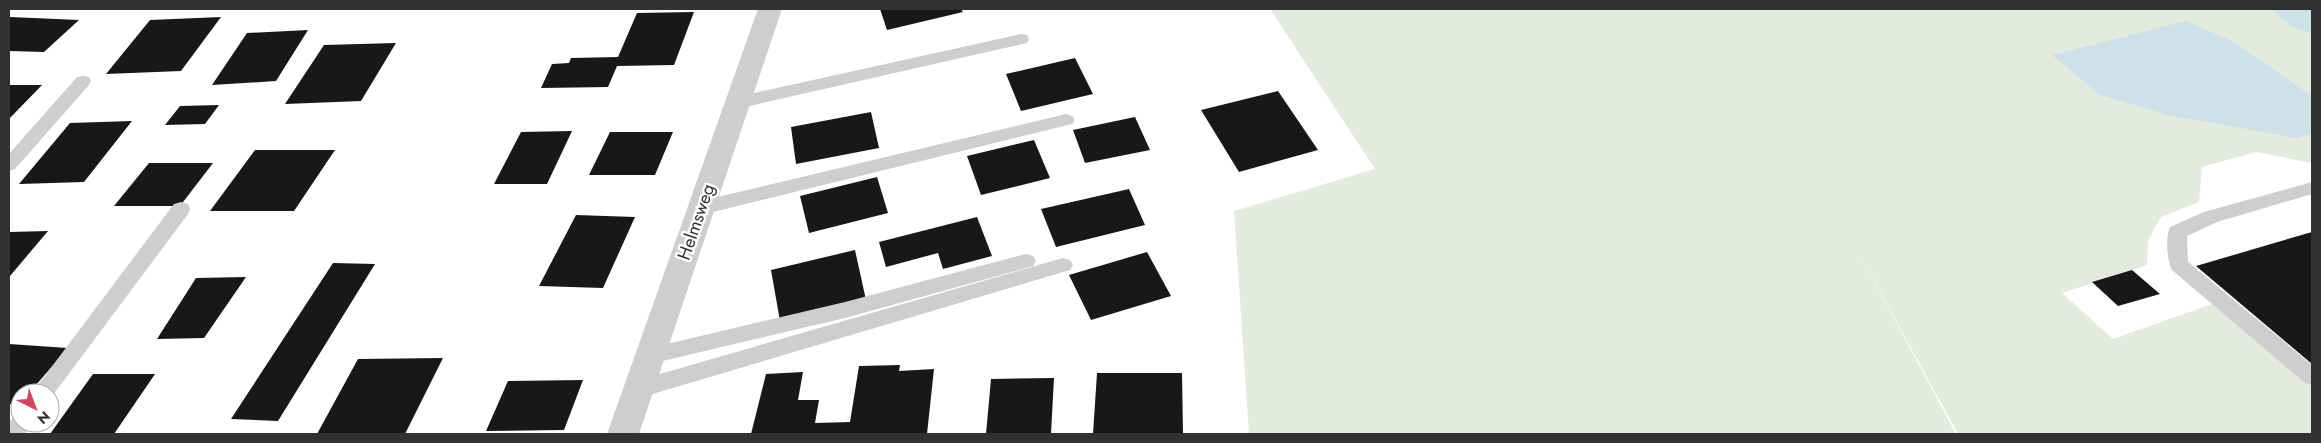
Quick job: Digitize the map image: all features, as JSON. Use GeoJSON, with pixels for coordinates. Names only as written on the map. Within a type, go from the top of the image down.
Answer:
{"type":"FeatureCollection","features":[{"type":"Feature","properties":{"kind":"street","name":"Helmsweg"},"geometry":{"type":"LineString","coordinates":[[623,434],[770,9]]}},
{"type":"Feature","properties":{"kind":"lane"},"geometry":{"type":"LineString","coordinates":[[736,103],[1021,39]]}},
{"type":"Feature","properties":{"kind":"lane"},"geometry":{"type":"LineString","coordinates":[[9,165],[82,81]]}},
{"type":"Feature","properties":{"kind":"lane"},"geometry":{"type":"LineString","coordinates":[[701,208],[1066,120]]}},
{"type":"Feature","properties":{"kind":"lane"},"geometry":{"type":"LineString","coordinates":[[2312,188],[2211,217],[2177,232],[2179,265],[2312,377]]}},
{"type":"Feature","properties":{"kind":"lane"},"geometry":{"type":"LineString","coordinates":[[50,383],[181,209]]}},
{"type":"Feature","properties":{"kind":"lane"},"geometry":{"type":"LineString","coordinates":[[650,356],[845,310],[1026,261]]}},
{"type":"Feature","properties":{"kind":"lane"},"geometry":{"type":"LineString","coordinates":[[638,389],[1062,265]]}},
{"type":"Feature","properties":{"kind":"shaded area"},"geometry":{"type":"Polygon","coordinates":[[[1270,9],[2312,9],[2312,96],[2236,43],[2298,138],[2312,134],[2312,163],[2256,152],[2202,167],[2199,202],[2161,217],[2148,241],[2147,265],[2062,293],[2113,339],[2212,304],[2312,385],[2312,434],[1958,434],[1858,251],[1956,434],[1249,434],[1234,211],[1375,169],[1270,9]]]}},
{"type":"Feature","properties":{"kind":"water"},"geometry":{"type":"Polygon","coordinates":[[[2186,21],[2236,43],[2312,96],[2312,134],[2298,138],[2172,116],[2100,95],[2052,55],[2186,21]]]}},
{"type":"Feature","properties":{"kind":"building"},"geometry":{"type":"Polygon","coordinates":[[[880,9],[961,9],[963,12],[887,30],[880,9]]]}},
{"type":"Feature","properties":{"kind":"building"},"geometry":{"type":"Polygon","coordinates":[[[694,12],[674,65],[617,66],[608,87],[541,88],[552,64],[569,63],[571,58],[618,57],[637,13],[694,12]]]}},
{"type":"Feature","properties":{"kind":"building"},"geometry":{"type":"Polygon","coordinates":[[[10,17],[79,20],[44,52],[9,51],[10,17]]]}},
{"type":"Feature","properties":{"kind":"building"},"geometry":{"type":"Polygon","coordinates":[[[221,17],[181,71],[106,74],[150,20],[221,17]]]}},
{"type":"Feature","properties":{"kind":"building"},"geometry":{"type":"Polygon","coordinates":[[[308,30],[276,81],[212,85],[247,33],[308,30]]]}},
{"type":"Feature","properties":{"kind":"building"},"geometry":{"type":"Polygon","coordinates":[[[396,43],[361,101],[285,104],[324,45],[396,43]]]}},
{"type":"Feature","properties":{"kind":"building"},"geometry":{"type":"Polygon","coordinates":[[[1075,58],[1093,94],[1021,111],[1006,74],[1075,58]]]}},
{"type":"Feature","properties":{"kind":"building"},"geometry":{"type":"Polygon","coordinates":[[[9,85],[42,85],[9,119],[9,85]]]}},
{"type":"Feature","properties":{"kind":"building"},"geometry":{"type":"Polygon","coordinates":[[[1278,91],[1318,150],[1239,172],[1201,110],[1278,91]]]}},
{"type":"Feature","properties":{"kind":"building"},"geometry":{"type":"Polygon","coordinates":[[[219,105],[205,124],[165,125],[180,106],[219,105]]]}},
{"type":"Feature","properties":{"kind":"building"},"geometry":{"type":"Polygon","coordinates":[[[871,112],[879,148],[796,164],[791,127],[871,112]]]}},
{"type":"Feature","properties":{"kind":"building"},"geometry":{"type":"Polygon","coordinates":[[[1135,117],[1150,150],[1085,163],[1073,130],[1135,117]]]}},
{"type":"Feature","properties":{"kind":"building"},"geometry":{"type":"Polygon","coordinates":[[[132,121],[84,182],[19,184],[70,123],[132,121]]]}},
{"type":"Feature","properties":{"kind":"building"},"geometry":{"type":"Polygon","coordinates":[[[572,131],[547,184],[494,184],[521,132],[572,131]]]}},
{"type":"Feature","properties":{"kind":"building"},"geometry":{"type":"Polygon","coordinates":[[[610,132],[673,132],[655,175],[589,175],[610,132]]]}},
{"type":"Feature","properties":{"kind":"building"},"geometry":{"type":"Polygon","coordinates":[[[1034,140],[1050,178],[981,195],[967,156],[1034,140]]]}},
{"type":"Feature","properties":{"kind":"building"},"geometry":{"type":"Polygon","coordinates":[[[255,150],[335,150],[294,211],[210,211],[255,150]]]}},
{"type":"Feature","properties":{"kind":"building"},"geometry":{"type":"Polygon","coordinates":[[[149,163],[213,163],[180,206],[114,206],[149,163]]]}},
{"type":"Feature","properties":{"kind":"building"},"geometry":{"type":"Polygon","coordinates":[[[877,177],[888,213],[809,233],[800,196],[877,177]]]}},
{"type":"Feature","properties":{"kind":"building"},"geometry":{"type":"Polygon","coordinates":[[[1129,189],[1145,225],[1056,247],[1041,209],[1129,189]]]}},
{"type":"Feature","properties":{"kind":"building"},"geometry":{"type":"Polygon","coordinates":[[[576,215],[635,217],[603,288],[539,286],[576,215]]]}},
{"type":"Feature","properties":{"kind":"building"},"geometry":{"type":"Polygon","coordinates":[[[977,217],[992,256],[943,269],[938,253],[886,267],[879,242],[977,217]]]}},
{"type":"Feature","properties":{"kind":"building"},"geometry":{"type":"Polygon","coordinates":[[[48,231],[10,276],[9,276],[9,232],[48,231]]]}},
{"type":"Feature","properties":{"kind":"building"},"geometry":{"type":"Polygon","coordinates":[[[2312,232],[2312,364],[2196,266],[2312,232]]]}},
{"type":"Feature","properties":{"kind":"building"},"geometry":{"type":"Polygon","coordinates":[[[855,250],[866,300],[780,321],[771,270],[855,250]]]}},
{"type":"Feature","properties":{"kind":"building"},"geometry":{"type":"Polygon","coordinates":[[[1147,252],[1171,296],[1091,320],[1069,275],[1147,252]]]}},
{"type":"Feature","properties":{"kind":"building"},"geometry":{"type":"Polygon","coordinates":[[[333,263],[375,264],[278,421],[231,419],[333,263]]]}},
{"type":"Feature","properties":{"kind":"building"},"geometry":{"type":"Polygon","coordinates":[[[2132,270],[2160,294],[2118,306],[2092,282],[2132,270]]]}},
{"type":"Feature","properties":{"kind":"building"},"geometry":{"type":"Polygon","coordinates":[[[246,277],[204,338],[157,339],[196,278],[246,277]]]}},
{"type":"Feature","properties":{"kind":"building"},"geometry":{"type":"Polygon","coordinates":[[[9,344],[68,348],[38,383],[10,383],[9,404],[9,344]]]}},
{"type":"Feature","properties":{"kind":"building"},"geometry":{"type":"Polygon","coordinates":[[[443,358],[405,434],[317,434],[358,359],[443,358]]]}},
{"type":"Feature","properties":{"kind":"building"},"geometry":{"type":"Polygon","coordinates":[[[900,365],[899,371],[934,369],[927,434],[751,434],[766,374],[803,372],[798,400],[819,400],[815,423],[850,422],[859,366],[900,365]]]}},
{"type":"Feature","properties":{"kind":"building"},"geometry":{"type":"Polygon","coordinates":[[[1097,373],[1182,373],[1183,434],[1093,434],[1097,373]]]}},
{"type":"Feature","properties":{"kind":"building"},"geometry":{"type":"Polygon","coordinates":[[[93,374],[155,374],[114,434],[50,434],[60,433],[60,420],[93,374]]]}},
{"type":"Feature","properties":{"kind":"building"},"geometry":{"type":"Polygon","coordinates":[[[1054,378],[1051,434],[986,434],[991,379],[1054,378]]]}},
{"type":"Feature","properties":{"kind":"building"},"geometry":{"type":"Polygon","coordinates":[[[583,380],[564,430],[486,431],[508,381],[583,380]]]}},
{"type":"Feature","properties":{"kind":"waterway"},"geometry":{"type":"LineString","coordinates":[[2291,9],[2312,22]]}}]}
